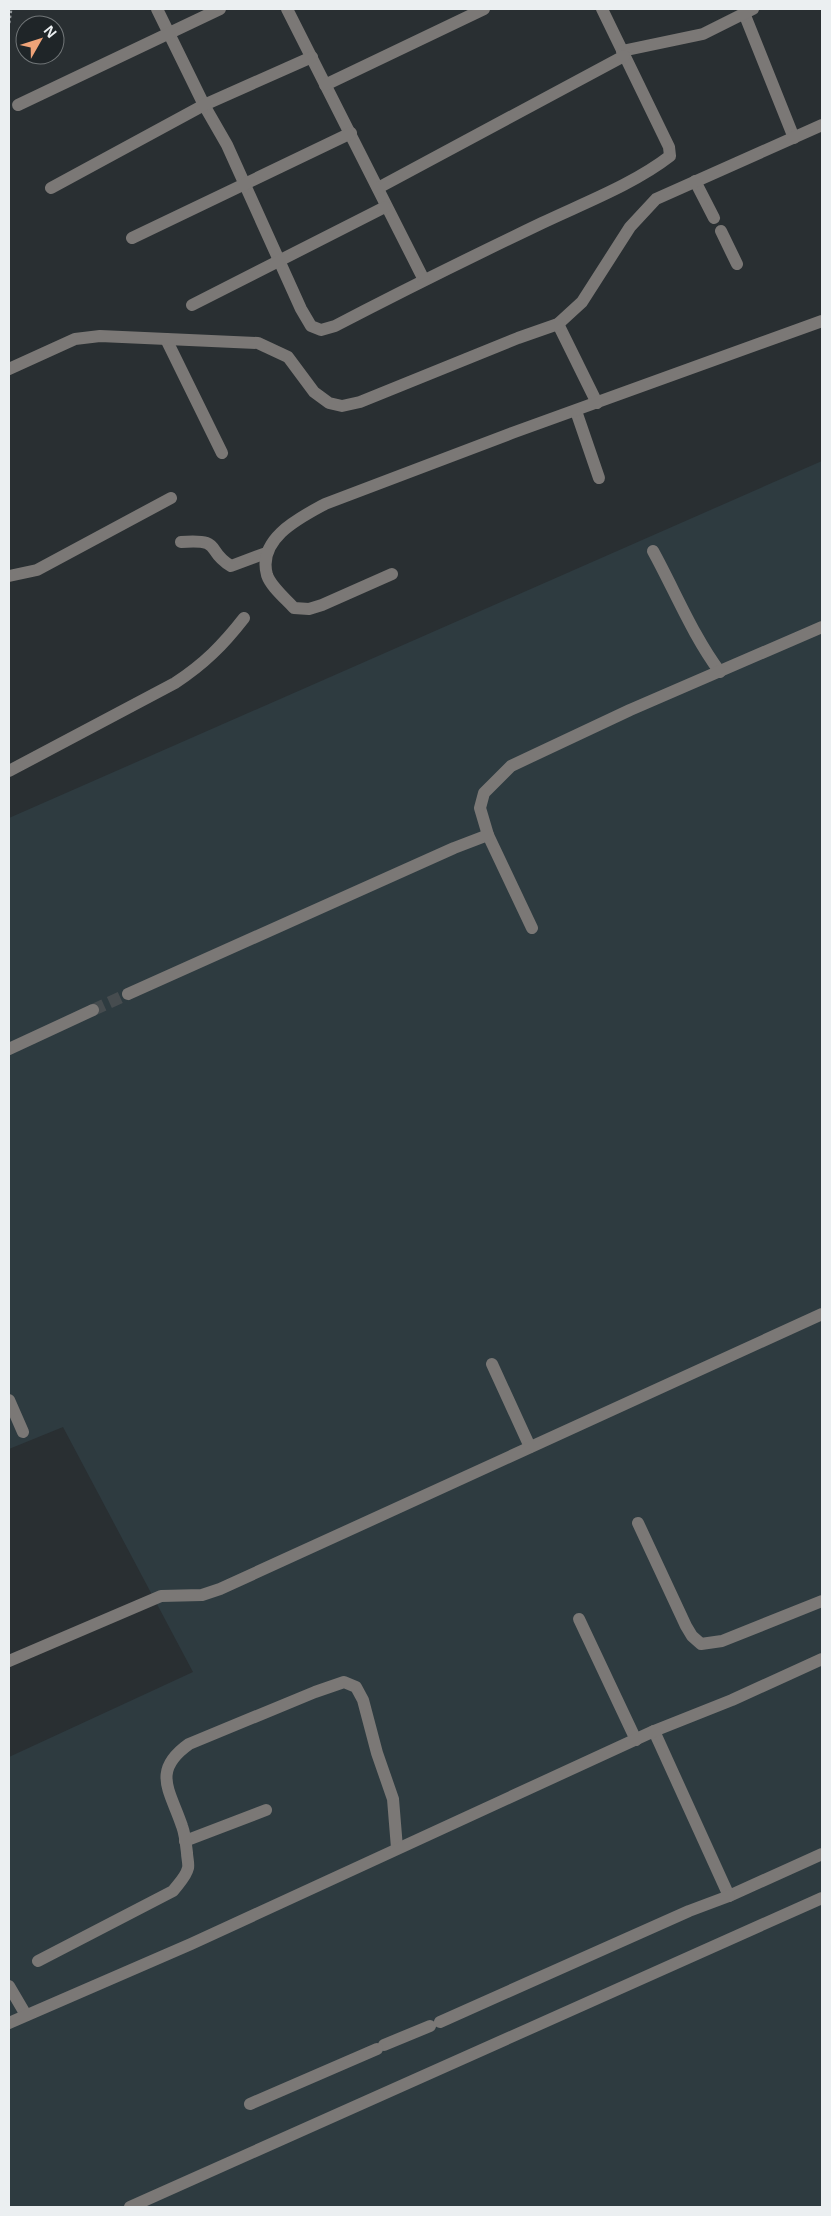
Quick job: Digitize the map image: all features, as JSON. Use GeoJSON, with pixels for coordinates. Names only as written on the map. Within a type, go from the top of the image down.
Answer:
{"type":"FeatureCollection","features":[{"type":"Feature","properties":{"kind":"street"},"geometry":{"type":"LineString","coordinates":[[157,9],[168,35],[204,105],[227,145],[279,261],[311,326],[321,330],[335,326],[424,280],[608,192],[660,164],[670,156],[669,147],[602,9]]}},
{"type":"Feature","properties":{"kind":"street"},"geometry":{"type":"LineString","coordinates":[[18,105],[220,9]]}},
{"type":"Feature","properties":{"kind":"street"},"geometry":{"type":"LineString","coordinates":[[287,9],[378,188],[385,207],[424,280]]}},
{"type":"Feature","properties":{"kind":"street"},"geometry":{"type":"LineString","coordinates":[[325,85],[484,9]]}},
{"type":"Feature","properties":{"kind":"street"},"geometry":{"type":"LineString","coordinates":[[378,188],[623,53],[703,34],[749,11],[794,138]]}},
{"type":"Feature","properties":{"kind":"street"},"geometry":{"type":"LineString","coordinates":[[51,188],[204,105],[312,56]]}},
{"type":"Feature","properties":{"kind":"street"},"geometry":{"type":"LineString","coordinates":[[9,369],[74,339],[100,336],[258,342],[288,357],[314,392],[329,403],[342,406],[360,402],[518,338],[558,324],[582,302],[630,226],[656,198],[822,125]]}},
{"type":"Feature","properties":{"kind":"street"},"geometry":{"type":"LineString","coordinates":[[132,238],[351,134]]}},
{"type":"Feature","properties":{"kind":"street"},"geometry":{"type":"LineString","coordinates":[[695,180],[714,218]]}},
{"type":"Feature","properties":{"kind":"street"},"geometry":{"type":"LineString","coordinates":[[192,305],[385,207]]}},
{"type":"Feature","properties":{"kind":"street"},"geometry":{"type":"LineString","coordinates":[[721,231],[737,264]]}},
{"type":"Feature","properties":{"kind":"street"},"geometry":{"type":"LineString","coordinates":[[181,542],[204,541],[211,543],[226,563],[231,566],[266,554],[281,532],[291,523],[325,504],[822,321]]}},
{"type":"Feature","properties":{"kind":"street"},"geometry":{"type":"LineString","coordinates":[[558,324],[596,403]]}},
{"type":"Feature","properties":{"kind":"street"},"geometry":{"type":"LineString","coordinates":[[166,339],[222,453]]}},
{"type":"Feature","properties":{"kind":"street"},"geometry":{"type":"LineString","coordinates":[[576,411],[599,478]]}},
{"type":"Feature","properties":{"kind":"street"},"geometry":{"type":"LineString","coordinates":[[9,576],[37,570],[172,498]]}},
{"type":"Feature","properties":{"kind":"street"},"geometry":{"type":"LineString","coordinates":[[653,551],[683,606],[695,634],[720,672]]}},
{"type":"Feature","properties":{"kind":"street"},"geometry":{"type":"LineString","coordinates":[[266,554],[267,576],[294,608],[309,609],[392,574]]}},
{"type":"Feature","properties":{"kind":"street"},"geometry":{"type":"LineString","coordinates":[[9,771],[166,688],[196,670],[220,648],[244,618]]}},
{"type":"Feature","properties":{"kind":"street"},"geometry":{"type":"LineString","coordinates":[[532,928],[488,834],[480,808],[484,793],[511,766],[630,710],[822,627]]}},
{"type":"Feature","properties":{"kind":"street"},"geometry":{"type":"LineString","coordinates":[[128,994],[488,834]]}},
{"type":"Feature","properties":{"kind":"street"},"geometry":{"type":"LineString","coordinates":[[9,1050],[93,1010]]}},
{"type":"Feature","properties":{"kind":"street"},"geometry":{"type":"LineString","coordinates":[[9,1661],[161,1596],[202,1595],[220,1589],[822,1314]]}},
{"type":"Feature","properties":{"kind":"street"},"geometry":{"type":"LineString","coordinates":[[492,1364],[530,1447]]}},
{"type":"Feature","properties":{"kind":"street"},"geometry":{"type":"LineString","coordinates":[[9,1400],[23,1432]]}},
{"type":"Feature","properties":{"kind":"street"},"geometry":{"type":"LineString","coordinates":[[638,1523],[686,1626],[692,1636],[701,1644],[722,1641],[822,1601]]}},
{"type":"Feature","properties":{"kind":"street"},"geometry":{"type":"LineString","coordinates":[[579,1619],[636,1740]]}},
{"type":"Feature","properties":{"kind":"street"},"geometry":{"type":"LineString","coordinates":[[9,2023],[191,1944],[654,1731],[732,1700],[822,1659]]}},
{"type":"Feature","properties":{"kind":"street"},"geometry":{"type":"LineString","coordinates":[[38,1961],[173,1891],[184,1877],[188,1868],[185,1841],[165,1776],[169,1764],[176,1754],[189,1744],[344,1682],[356,1687],[363,1700],[377,1753],[393,1799],[397,1848]]}},
{"type":"Feature","properties":{"kind":"street"},"geometry":{"type":"LineString","coordinates":[[654,1731],[729,1896]]}},
{"type":"Feature","properties":{"kind":"street"},"geometry":{"type":"LineString","coordinates":[[185,1841],[266,1810]]}},
{"type":"Feature","properties":{"kind":"street"},"geometry":{"type":"LineString","coordinates":[[250,2104],[822,1854]]}},
{"type":"Feature","properties":{"kind":"street"},"geometry":{"type":"LineString","coordinates":[[130,2207],[822,1898]]}},
{"type":"Feature","properties":{"kind":"street"},"geometry":{"type":"LineString","coordinates":[[9,1986],[26,2015]]}},
{"type":"Feature","properties":{"kind":"path"},"geometry":{"type":"LineString","coordinates":[[9,23],[11,9]]}},
{"type":"Feature","properties":{"kind":"shaded area"},"geometry":{"type":"Polygon","coordinates":[[[822,461],[822,2207],[9,2207],[9,1757],[193,1672],[63,1427],[9,1449],[9,818],[822,461]]]}},
{"type":"Feature","properties":{"kind":"tunnel"},"geometry":{"type":"LineString","coordinates":[[93,1010],[128,994]]}}]}
